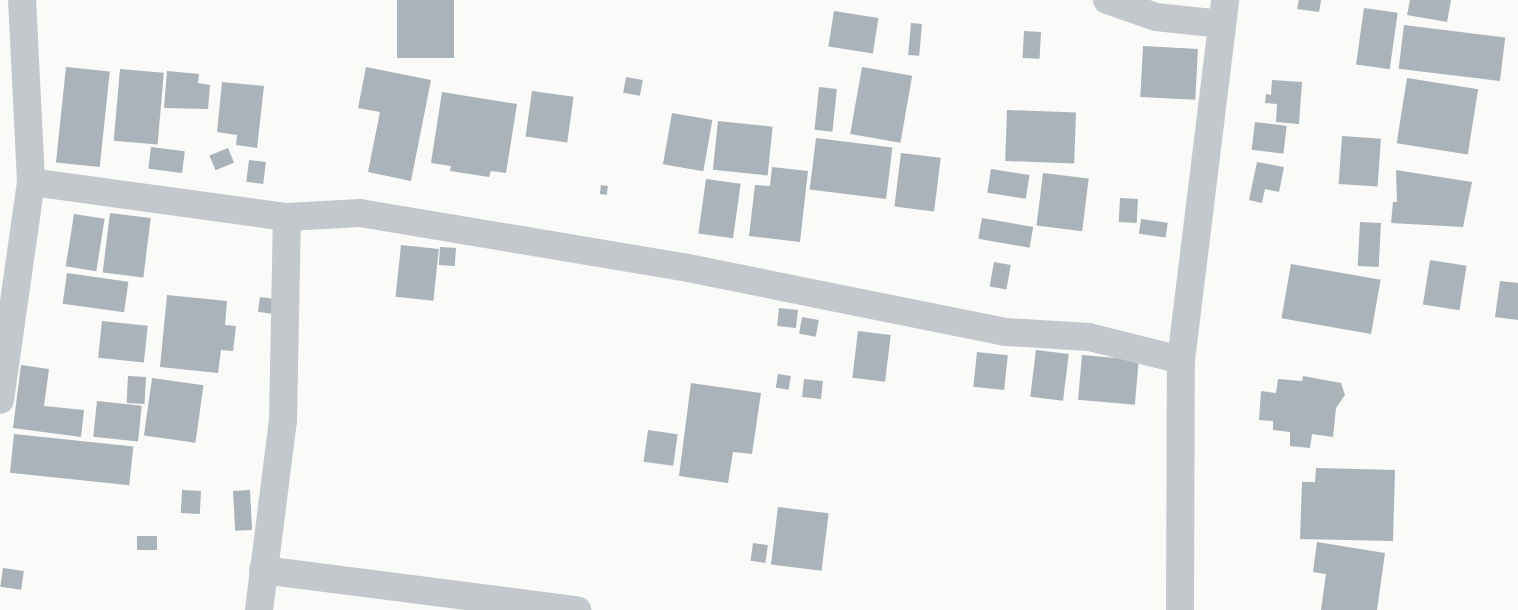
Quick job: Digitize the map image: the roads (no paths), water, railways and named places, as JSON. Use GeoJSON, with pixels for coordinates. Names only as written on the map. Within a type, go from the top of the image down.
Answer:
{"type":"FeatureCollection","features":[{"type":"Feature","properties":{"kind":"street"},"geometry":{"type":"LineString","coordinates":[[0,400],[30,182],[22,0]]}},
{"type":"Feature","properties":{"kind":"street"},"geometry":{"type":"LineString","coordinates":[[1107,0],[1156,17],[1224,12],[1181,360],[1180,610]]}},
{"type":"Feature","properties":{"kind":"street"},"geometry":{"type":"LineString","coordinates":[[30,182],[287,217],[360,213],[688,268],[1006,332],[1089,337],[1181,360]]}},
{"type":"Feature","properties":{"kind":"street"},"geometry":{"type":"LineString","coordinates":[[259,610],[283,421],[287,217]]}},
{"type":"Feature","properties":{"kind":"street"},"geometry":{"type":"LineString","coordinates":[[263,570],[539,608],[577,610]]}}]}
